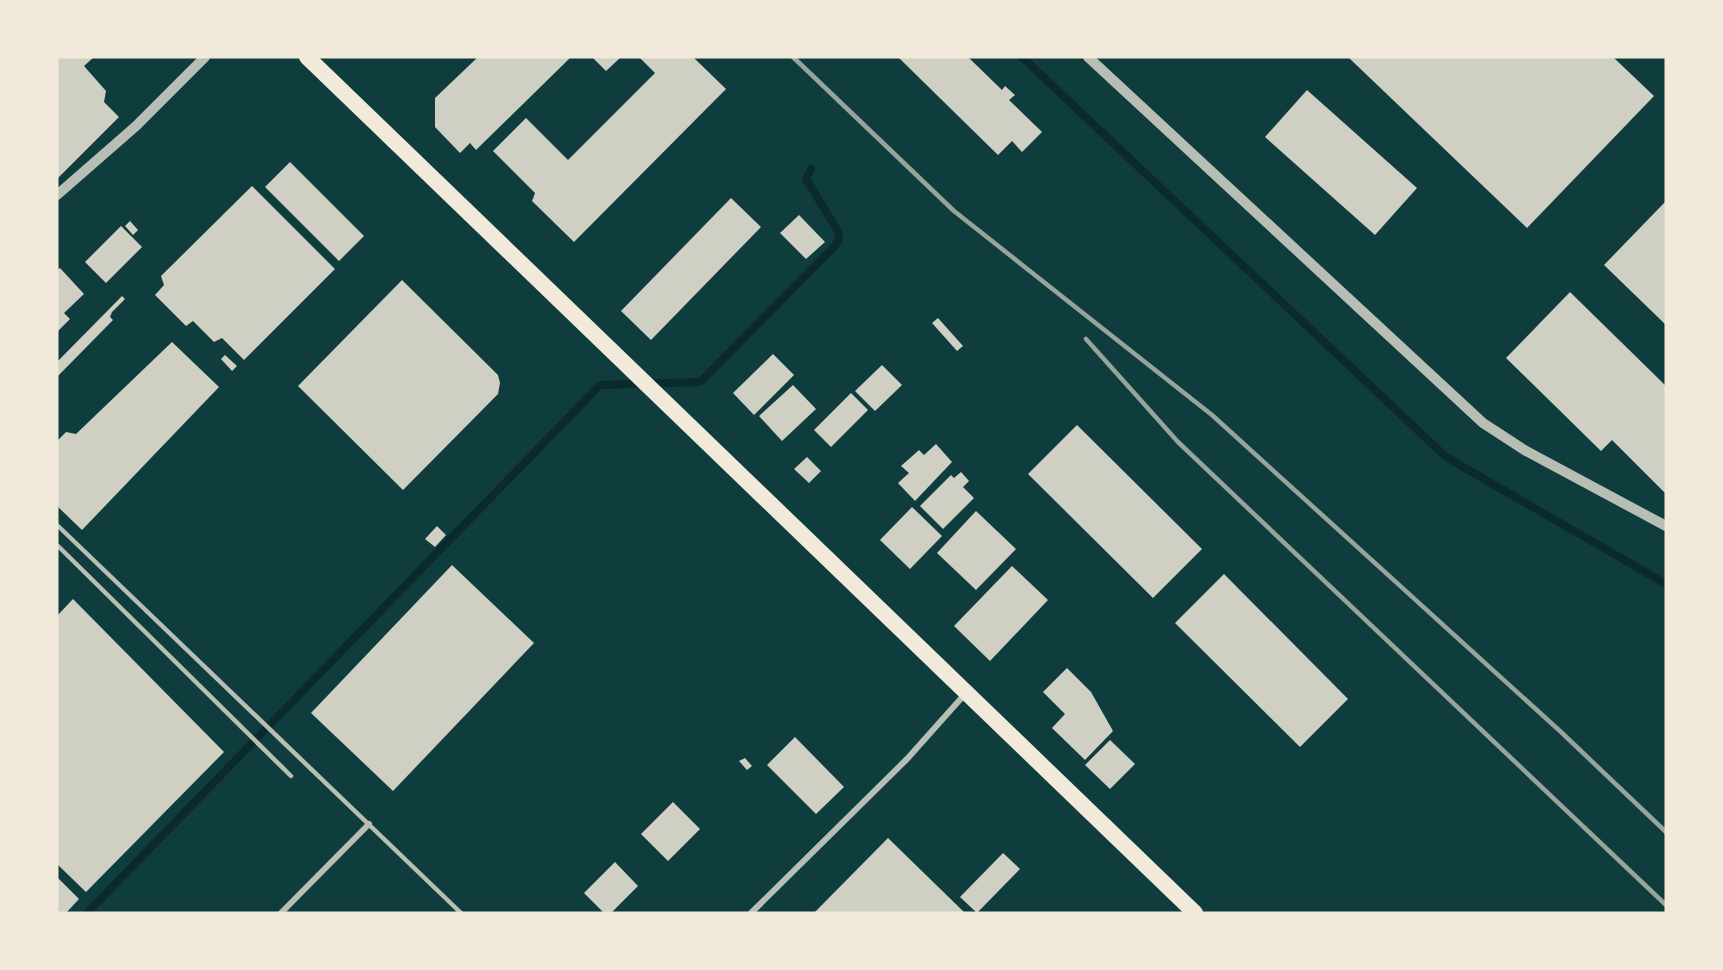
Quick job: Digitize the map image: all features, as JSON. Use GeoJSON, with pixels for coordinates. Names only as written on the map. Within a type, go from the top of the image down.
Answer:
{"type":"FeatureCollection","features":[{"type":"Feature","properties":{"kind":"highway"},"geometry":{"type":"LineString","coordinates":[[307,57],[1195,913]]}},
{"type":"Feature","properties":{"kind":"street"},"geometry":{"type":"LineString","coordinates":[[57,195],[136,126],[205,57]]}},
{"type":"Feature","properties":{"kind":"street"},"geometry":{"type":"LineString","coordinates":[[1088,57],[1482,423],[1526,451],[1666,526]]}},
{"type":"Feature","properties":{"kind":"street"},"geometry":{"type":"LineString","coordinates":[[751,913],[907,759],[966,693]]}},
{"type":"Feature","properties":{"kind":"street"},"geometry":{"type":"LineString","coordinates":[[281,913],[369,824]]}},
{"type":"Feature","properties":{"kind":"lane"},"geometry":{"type":"LineString","coordinates":[[57,525],[461,913]]}},
{"type":"Feature","properties":{"kind":"lane"},"geometry":{"type":"LineString","coordinates":[[57,545],[291,776]]}},
{"type":"Feature","properties":{"kind":"building"},"geometry":{"type":"Polygon","coordinates":[[[57,57],[94,57],[84,66],[106,91],[104,102],[119,117],[57,179],[57,57]]]}},
{"type":"Feature","properties":{"kind":"building"},"geometry":{"type":"Polygon","coordinates":[[[478,57],[571,57],[476,150],[470,143],[460,153],[435,127],[435,98],[478,57]]]}},
{"type":"Feature","properties":{"kind":"building"},"geometry":{"type":"Polygon","coordinates":[[[592,57],[621,57],[606,71],[592,57]]]}},
{"type":"Feature","properties":{"kind":"building"},"geometry":{"type":"Polygon","coordinates":[[[639,57],[693,57],[726,89],[574,242],[532,201],[535,193],[493,151],[526,118],[568,160],[655,73],[639,57]]]}},
{"type":"Feature","properties":{"kind":"building"},"geometry":{"type":"Polygon","coordinates":[[[898,57],[968,57],[1002,90],[1005,86],[1015,95],[1009,100],[1042,132],[1022,152],[1012,141],[998,155],[898,57]]]}},
{"type":"Feature","properties":{"kind":"building"},"geometry":{"type":"Polygon","coordinates":[[[1348,57],[1613,57],[1654,96],[1527,228],[1348,57]]]}},
{"type":"Feature","properties":{"kind":"building"},"geometry":{"type":"Polygon","coordinates":[[[1307,90],[1417,188],[1375,235],[1265,137],[1307,90]]]}},
{"type":"Feature","properties":{"kind":"building"},"geometry":{"type":"Polygon","coordinates":[[[290,162],[364,236],[339,261],[265,187],[290,162]]]}},
{"type":"Feature","properties":{"kind":"building"},"geometry":{"type":"Polygon","coordinates":[[[252,186],[335,269],[244,360],[222,338],[214,342],[193,321],[186,326],[155,295],[164,285],[161,276],[252,186]]]}},
{"type":"Feature","properties":{"kind":"building"},"geometry":{"type":"Polygon","coordinates":[[[731,198],[761,227],[651,340],[621,311],[731,198]]]}},
{"type":"Feature","properties":{"kind":"building"},"geometry":{"type":"Polygon","coordinates":[[[1666,201],[1666,325],[1604,265],[1666,201]]]}},
{"type":"Feature","properties":{"kind":"building"},"geometry":{"type":"Polygon","coordinates":[[[799,215],[825,242],[806,259],[780,233],[799,215]]]}},
{"type":"Feature","properties":{"kind":"building"},"geometry":{"type":"Polygon","coordinates":[[[130,221],[138,230],[133,235],[125,226],[130,221]]]}},
{"type":"Feature","properties":{"kind":"building"},"geometry":{"type":"Polygon","coordinates":[[[121,226],[142,247],[106,283],[85,262],[121,226]]]}},
{"type":"Feature","properties":{"kind":"building"},"geometry":{"type":"Polygon","coordinates":[[[60,268],[84,294],[64,313],[70,319],[57,332],[57,270],[60,268]]]}},
{"type":"Feature","properties":{"kind":"building"},"geometry":{"type":"Polygon","coordinates":[[[402,280],[498,375],[500,383],[498,394],[403,490],[298,386],[402,280]]]}},
{"type":"Feature","properties":{"kind":"building"},"geometry":{"type":"Polygon","coordinates":[[[1570,292],[1666,386],[1666,494],[1612,440],[1601,451],[1506,358],[1570,292]]]}},
{"type":"Feature","properties":{"kind":"building"},"geometry":{"type":"Polygon","coordinates":[[[122,296],[125,299],[110,317],[113,320],[57,377],[57,362],[122,296]]]}},
{"type":"Feature","properties":{"kind":"building"},"geometry":{"type":"Polygon","coordinates":[[[938,318],[963,346],[957,351],[932,323],[938,318]]]}},
{"type":"Feature","properties":{"kind":"building"},"geometry":{"type":"Polygon","coordinates":[[[172,342],[219,387],[82,530],[57,506],[57,441],[66,432],[76,434],[172,342]]]}},
{"type":"Feature","properties":{"kind":"building"},"geometry":{"type":"Polygon","coordinates":[[[773,354],[794,375],[754,415],[733,393],[773,354]]]}},
{"type":"Feature","properties":{"kind":"building"},"geometry":{"type":"Polygon","coordinates":[[[225,355],[237,366],[232,371],[221,359],[225,355]]]}},
{"type":"Feature","properties":{"kind":"building"},"geometry":{"type":"Polygon","coordinates":[[[882,365],[902,385],[875,411],[855,391],[882,365]]]}},
{"type":"Feature","properties":{"kind":"building"},"geometry":{"type":"Polygon","coordinates":[[[793,385],[816,409],[782,441],[759,416],[793,385]]]}},
{"type":"Feature","properties":{"kind":"building"},"geometry":{"type":"Polygon","coordinates":[[[851,393],[868,410],[831,447],[814,430],[851,393]]]}},
{"type":"Feature","properties":{"kind":"building"},"geometry":{"type":"Polygon","coordinates":[[[1077,425],[1202,549],[1153,598],[1028,474],[1077,425]]]}},
{"type":"Feature","properties":{"kind":"building"},"geometry":{"type":"Polygon","coordinates":[[[936,444],[952,462],[915,501],[898,483],[909,473],[901,466],[919,450],[924,455],[936,444]]]}},
{"type":"Feature","properties":{"kind":"building"},"geometry":{"type":"Polygon","coordinates":[[[807,457],[821,471],[809,483],[794,469],[807,457]]]}},
{"type":"Feature","properties":{"kind":"building"},"geometry":{"type":"Polygon","coordinates":[[[961,472],[969,481],[963,487],[974,498],[943,529],[920,506],[951,475],[954,478],[961,472]]]}},
{"type":"Feature","properties":{"kind":"building"},"geometry":{"type":"Polygon","coordinates":[[[912,507],[942,536],[910,569],[880,540],[912,507]]]}},
{"type":"Feature","properties":{"kind":"building"},"geometry":{"type":"Polygon","coordinates":[[[976,511],[1016,549],[976,590],[937,553],[976,511]]]}},
{"type":"Feature","properties":{"kind":"building"},"geometry":{"type":"Polygon","coordinates":[[[437,526],[446,535],[435,547],[425,539],[437,526]]]}},
{"type":"Feature","properties":{"kind":"building"},"geometry":{"type":"Polygon","coordinates":[[[452,565],[534,643],[393,791],[311,713],[452,565]]]}},
{"type":"Feature","properties":{"kind":"building"},"geometry":{"type":"Polygon","coordinates":[[[1012,566],[1048,600],[990,661],[954,626],[1012,566]]]}},
{"type":"Feature","properties":{"kind":"building"},"geometry":{"type":"Polygon","coordinates":[[[1224,574],[1348,699],[1300,747],[1175,623],[1224,574]]]}},
{"type":"Feature","properties":{"kind":"building"},"geometry":{"type":"Polygon","coordinates":[[[73,599],[224,752],[86,892],[57,864],[57,616],[73,599]]]}},
{"type":"Feature","properties":{"kind":"building"},"geometry":{"type":"Polygon","coordinates":[[[1067,668],[1091,692],[1113,731],[1085,760],[1052,728],[1065,714],[1043,692],[1067,668]]]}},
{"type":"Feature","properties":{"kind":"building"},"geometry":{"type":"Polygon","coordinates":[[[795,737],[844,787],[816,814],[767,765],[795,737]]]}},
{"type":"Feature","properties":{"kind":"building"},"geometry":{"type":"Polygon","coordinates":[[[1110,740],[1135,764],[1110,789],[1085,765],[1110,740]]]}},
{"type":"Feature","properties":{"kind":"building"},"geometry":{"type":"Polygon","coordinates":[[[745,758],[752,766],[747,770],[739,761],[745,758]]]}},
{"type":"Feature","properties":{"kind":"building"},"geometry":{"type":"Polygon","coordinates":[[[673,802],[700,829],[668,861],[641,834],[673,802]]]}},
{"type":"Feature","properties":{"kind":"building"},"geometry":{"type":"Polygon","coordinates":[[[888,838],[965,913],[814,913],[888,838]]]}},
{"type":"Feature","properties":{"kind":"building"},"geometry":{"type":"Polygon","coordinates":[[[1003,853],[1020,869],[977,913],[960,897],[1003,853]]]}},
{"type":"Feature","properties":{"kind":"building"},"geometry":{"type":"Polygon","coordinates":[[[615,862],[638,886],[611,913],[604,913],[584,893],[615,862]]]}},
{"type":"Feature","properties":{"kind":"building"},"geometry":{"type":"Polygon","coordinates":[[[57,877],[79,899],[66,913],[57,913],[57,877]]]}},
{"type":"Feature","properties":{"kind":"waterway"},"geometry":{"type":"LineString","coordinates":[[1022,57],[1446,457],[1666,584]]}},
{"type":"Feature","properties":{"kind":"waterway"},"geometry":{"type":"LineString","coordinates":[[87,913],[600,385],[700,382],[835,246],[839,240],[838,231],[806,179],[811,169]]}},
{"type":"Feature","properties":{"kind":"railway"},"geometry":{"type":"LineString","coordinates":[[793,57],[954,211],[1212,415],[1561,732],[1666,832]]}},
{"type":"Feature","properties":{"kind":"railway"},"geometry":{"type":"LineString","coordinates":[[1086,339],[1178,442],[1666,905]]}}]}
